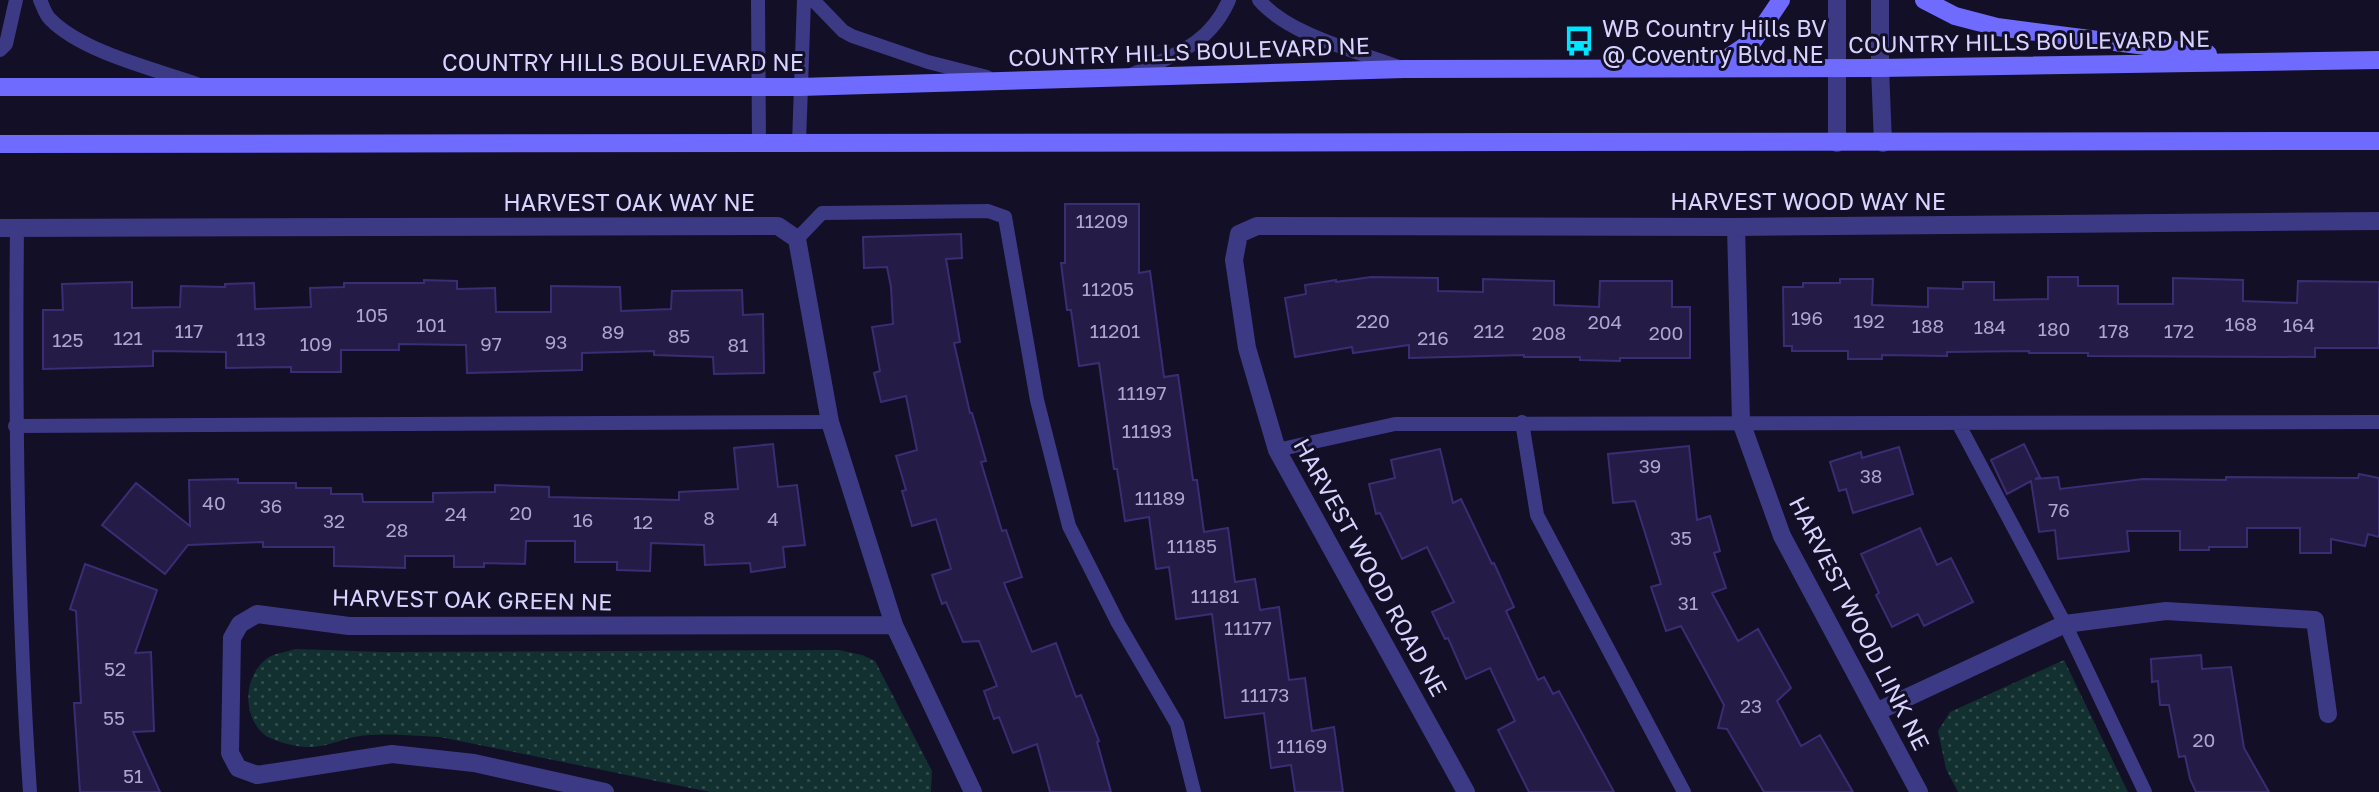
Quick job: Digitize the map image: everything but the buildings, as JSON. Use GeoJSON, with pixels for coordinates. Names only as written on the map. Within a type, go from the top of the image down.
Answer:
{"type":"FeatureCollection","features":[{"type":"Feature","properties":{"kind":"main road"},"geometry":{"type":"LineString","coordinates":[[1714,67],[1754,40],[1781,0]]}},
{"type":"Feature","properties":{"kind":"main road"},"geometry":{"type":"LineString","coordinates":[[1924,0],[1955,16],[1997,27],[2270,62]]}},
{"type":"Feature","properties":{"kind":"main road","name":"COUNTRY HILLS BOULEVARD NE"},"geometry":{"type":"LineString","coordinates":[[0,87],[800,86],[1404,69],[1880,68],[2379,61]]}},
{"type":"Feature","properties":{"kind":"main road"},"geometry":{"type":"LineString","coordinates":[[0,144],[1883,144],[2379,141]]}},
{"type":"Feature","properties":{"kind":"street"},"geometry":{"type":"LineString","coordinates":[[1837,0],[1837,142]]}},
{"type":"Feature","properties":{"kind":"street"},"geometry":{"type":"LineString","coordinates":[[1881,0],[1883,144]]}},
{"type":"Feature","properties":{"kind":"street","name":"HARVEST WOOD WAY NE"},"geometry":{"type":"LineString","coordinates":[[1239,234],[1257,226],[1736,227],[2379,221]]}},
{"type":"Feature","properties":{"kind":"street","name":"HARVEST OAK WAY NE"},"geometry":{"type":"LineString","coordinates":[[8,228],[778,226],[797,239]]}},
{"type":"Feature","properties":{"kind":"street","name":"HARVEST WOOD LINK NE"},"geometry":{"type":"LineString","coordinates":[[1736,227],[1741,422],[1782,536],[1919,792]]}},
{"type":"Feature","properties":{"kind":"street","name":"HARVEST WOOD ROAD NE"},"geometry":{"type":"LineString","coordinates":[[1239,234],[1234,260],[1247,348],[1277,450],[1466,792]]}},
{"type":"Feature","properties":{"kind":"street"},"geometry":{"type":"LineString","coordinates":[[797,239],[830,422],[894,625],[973,792]]}},
{"type":"Feature","properties":{"kind":"street"},"geometry":{"type":"LineString","coordinates":[[1876,712],[2065,624],[2166,611],[2315,620],[2328,715]]}},
{"type":"Feature","properties":{"kind":"street","name":"HARVEST OAK GREEN NE"},"geometry":{"type":"LineString","coordinates":[[605,792],[474,763],[392,754],[257,775],[238,768],[230,753],[232,638],[240,624],[257,614],[349,626],[894,625]]}},
{"type":"Feature","properties":{"kind":"lane"},"geometry":{"type":"LineString","coordinates":[[0,50],[6,44],[16,0]]}},
{"type":"Feature","properties":{"kind":"lane"},"geometry":{"type":"LineString","coordinates":[[40,0],[48,18],[100,51],[202,86]]}},
{"type":"Feature","properties":{"kind":"lane"},"geometry":{"type":"LineString","coordinates":[[758,0],[759,144]]}},
{"type":"Feature","properties":{"kind":"lane"},"geometry":{"type":"LineString","coordinates":[[799,144],[804,0]]}},
{"type":"Feature","properties":{"kind":"lane"},"geometry":{"type":"LineString","coordinates":[[813,0],[843,31],[852,36],[928,62],[1002,81]]}},
{"type":"Feature","properties":{"kind":"lane"},"geometry":{"type":"LineString","coordinates":[[1130,75],[1203,38],[1221,18],[1229,0]]}},
{"type":"Feature","properties":{"kind":"lane"},"geometry":{"type":"LineString","coordinates":[[1259,0],[1272,14],[1293,28],[1404,69]]}},
{"type":"Feature","properties":{"kind":"lane"},"geometry":{"type":"LineString","coordinates":[[797,239],[822,214],[988,211],[1005,217],[1037,400],[1069,526],[1118,623],[1177,724],[1194,792]]}},
{"type":"Feature","properties":{"kind":"lane"},"geometry":{"type":"LineString","coordinates":[[8,228],[23,699],[30,792]]}},
{"type":"Feature","properties":{"kind":"lane"},"geometry":{"type":"LineString","coordinates":[[15,426],[830,422]]}},
{"type":"Feature","properties":{"kind":"lane"},"geometry":{"type":"LineString","coordinates":[[1522,422],[1537,515],[1684,792]]}},
{"type":"Feature","properties":{"kind":"lane"},"geometry":{"type":"LineString","coordinates":[[1277,450],[1395,424],[2379,422]]}},
{"type":"Feature","properties":{"kind":"lane"},"geometry":{"type":"LineString","coordinates":[[1958,423],[2065,624],[2144,792]]}},
{"type":"Feature","properties":{"kind":"green space"},"geometry":{"type":"Polygon","coordinates":[[[295,649],[385,652],[839,650],[862,655],[875,661],[932,771],[931,792],[710,792],[440,737],[375,735],[354,737],[320,746],[290,745],[266,736],[258,728],[252,718],[248,696],[250,684],[260,664],[269,657],[295,649]]]}},
{"type":"Feature","properties":{"kind":"green space"},"geometry":{"type":"Polygon","coordinates":[[[2064,660],[2128,792],[1958,792],[1946,769],[1938,731],[1950,712],[2064,660]]]}},
{"type":"Feature","properties":{"kind":"place","name":"WB Country Hills BV @ Coventry Blvd NE"},"geometry":{"type":"Point","coordinates":[1579,41]}}]}
